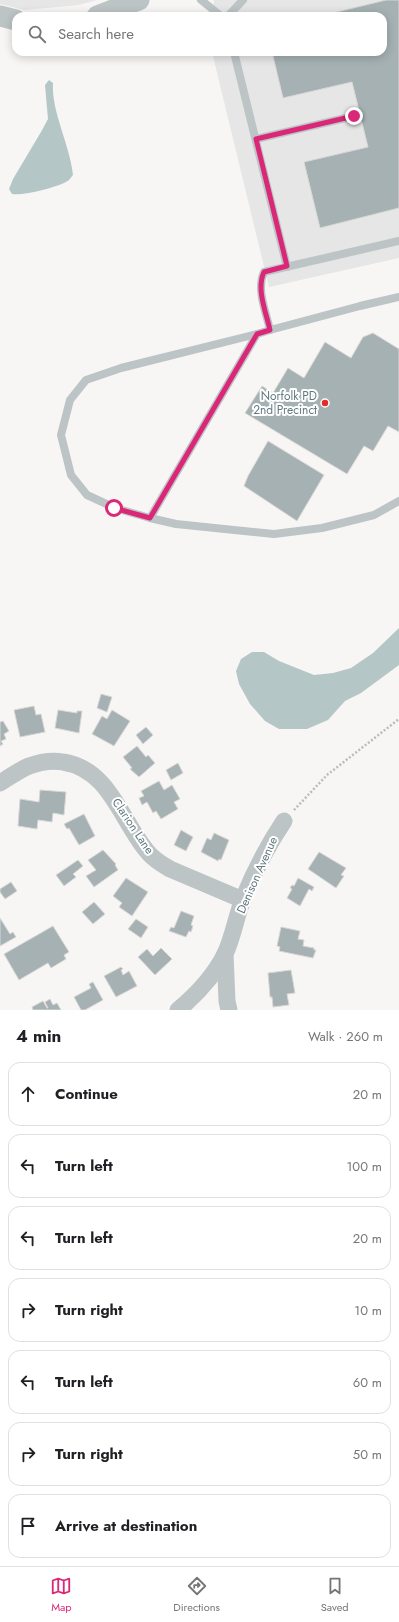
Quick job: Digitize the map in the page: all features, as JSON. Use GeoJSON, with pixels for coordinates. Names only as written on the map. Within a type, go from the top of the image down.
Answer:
{"type":"FeatureCollection","features":[{"type":"Feature","properties":{"kind":"street"},"geometry":{"type":"LineString","coordinates":[[108,12],[139,0]]}},
{"type":"Feature","properties":{"kind":"street"},"geometry":{"type":"LineString","coordinates":[[0,16],[12,19]]}},
{"type":"Feature","properties":{"kind":"street"},"geometry":{"type":"LineString","coordinates":[[0,27],[12,26]]}},
{"type":"Feature","properties":{"kind":"street","name":"Clarion Lane"},"geometry":{"type":"LineString","coordinates":[[0,783],[29,766],[41,762],[57,761],[84,768],[98,779],[112,796],[130,828],[147,851],[159,862],[170,869],[243,900]]}},
{"type":"Feature","properties":{"kind":"street","name":"Denison Avenue"},"geometry":{"type":"LineString","coordinates":[[178,1010],[198,991],[216,970],[225,954],[243,900],[262,857],[284,821]]}},
{"type":"Feature","properties":{"kind":"street","name":"Denison Avenue"},"geometry":{"type":"LineString","coordinates":[[225,954],[230,1010]]}},
{"type":"Feature","properties":{"kind":"lane"},"geometry":{"type":"LineString","coordinates":[[201,0],[217,12]]}},
{"type":"Feature","properties":{"kind":"lane"},"geometry":{"type":"LineString","coordinates":[[232,12],[243,0]]}},
{"type":"Feature","properties":{"kind":"lane"},"geometry":{"type":"LineString","coordinates":[[235,56],[287,266]]}},
{"type":"Feature","properties":{"kind":"lane"},"geometry":{"type":"LineString","coordinates":[[256,139],[354,116]]}},
{"type":"Feature","properties":{"kind":"lane"},"geometry":{"type":"LineString","coordinates":[[270,330],[261,291],[261,279],[264,272],[399,241]]}},
{"type":"Feature","properties":{"kind":"lane"},"geometry":{"type":"LineString","coordinates":[[399,297],[121,368],[86,380],[70,400],[61,435],[71,475],[87,495],[114,508],[176,524],[274,534],[322,528],[374,515],[399,501]]}},
{"type":"Feature","properties":{"kind":"lane"},"geometry":{"type":"LineString","coordinates":[[150,518],[257,334]]}},
{"type":"Feature","properties":{"kind":"path"},"geometry":{"type":"LineString","coordinates":[[284,821],[327,775],[399,719]]}},
{"type":"Feature","properties":{"kind":"shaded area"},"geometry":{"type":"Polygon","coordinates":[[[0,0],[97,0],[79,5],[24,10],[0,4],[0,0]]]}},
{"type":"Feature","properties":{"kind":"shaded area"},"geometry":{"type":"Polygon","coordinates":[[[214,0],[399,0],[399,258],[269,287],[213,56],[387,56],[387,12],[212,12],[214,0]]]}},
{"type":"Feature","properties":{"kind":"shaded area"},"geometry":{"type":"Polygon","coordinates":[[[49,80],[53,83],[55,105],[73,175],[64,183],[50,188],[24,194],[12,194],[9,189],[13,179],[48,119],[45,85],[49,80]]]}},
{"type":"Feature","properties":{"kind":"shaded area"},"geometry":{"type":"Polygon","coordinates":[[[399,628],[399,665],[361,693],[345,701],[328,720],[307,729],[279,729],[265,721],[250,704],[239,684],[236,671],[241,659],[252,652],[264,652],[279,661],[314,675],[333,673],[351,668],[373,653],[399,628]]]}},
{"type":"Feature","properties":{"kind":"building"},"geometry":{"type":"Polygon","coordinates":[[[386,0],[399,0],[399,208],[320,228],[304,162],[368,147],[352,82],[283,98],[273,56],[387,56],[387,12],[336,12],[386,0]]]}},
{"type":"Feature","properties":{"kind":"building","name":"Norfolk PD 2nd Precinct"},"geometry":{"type":"Polygon","coordinates":[[[373,333],[399,349],[399,432],[388,426],[373,451],[364,446],[347,474],[245,413],[262,386],[273,393],[288,368],[304,378],[325,342],[351,358],[363,337],[373,333]]]}},
{"type":"Feature","properties":{"kind":"building"},"geometry":{"type":"Polygon","coordinates":[[[268,441],[324,475],[297,521],[244,486],[268,441]]]}},
{"type":"Feature","properties":{"kind":"building"},"geometry":{"type":"Polygon","coordinates":[[[101,694],[112,697],[107,712],[97,708],[101,694]]]}},
{"type":"Feature","properties":{"kind":"building"},"geometry":{"type":"Polygon","coordinates":[[[34,706],[36,715],[41,714],[45,732],[20,737],[14,710],[34,706]]]}},
{"type":"Feature","properties":{"kind":"building"},"geometry":{"type":"Polygon","coordinates":[[[58,710],[77,713],[77,711],[82,711],[79,733],[55,728],[58,710]]]}},
{"type":"Feature","properties":{"kind":"building"},"geometry":{"type":"Polygon","coordinates":[[[112,710],[130,721],[114,746],[92,734],[102,716],[107,719],[112,710]]]}},
{"type":"Feature","properties":{"kind":"building"},"geometry":{"type":"Polygon","coordinates":[[[3,721],[9,731],[4,734],[6,739],[1,741],[3,744],[0,746],[0,722],[3,721]]]}},
{"type":"Feature","properties":{"kind":"building"},"geometry":{"type":"Polygon","coordinates":[[[146,727],[153,735],[143,744],[136,735],[146,727]]]}},
{"type":"Feature","properties":{"kind":"building"},"geometry":{"type":"Polygon","coordinates":[[[137,746],[146,757],[148,755],[155,763],[139,777],[130,769],[132,768],[123,757],[137,746]]]}},
{"type":"Feature","properties":{"kind":"building"},"geometry":{"type":"Polygon","coordinates":[[[178,763],[183,773],[171,780],[166,770],[178,763]]]}},
{"type":"Feature","properties":{"kind":"building"},"geometry":{"type":"Polygon","coordinates":[[[159,781],[164,790],[172,785],[180,799],[174,802],[178,809],[161,819],[156,811],[153,813],[147,802],[142,805],[139,798],[144,796],[141,791],[159,781]]]}},
{"type":"Feature","properties":{"kind":"building"},"geometry":{"type":"Polygon","coordinates":[[[40,790],[66,792],[64,815],[53,813],[52,822],[38,820],[37,829],[18,826],[20,799],[39,802],[40,790]]]}},
{"type":"Feature","properties":{"kind":"building"},"geometry":{"type":"Polygon","coordinates":[[[84,814],[95,836],[79,845],[69,828],[67,829],[64,824],[84,814]]]}},
{"type":"Feature","properties":{"kind":"building"},"geometry":{"type":"Polygon","coordinates":[[[181,830],[193,837],[186,851],[174,845],[181,830]]]}},
{"type":"Feature","properties":{"kind":"building"},"geometry":{"type":"Polygon","coordinates":[[[214,833],[229,840],[221,860],[219,859],[218,861],[201,852],[207,838],[211,840],[214,833]]]}},
{"type":"Feature","properties":{"kind":"building"},"geometry":{"type":"Polygon","coordinates":[[[103,850],[116,864],[115,865],[118,870],[94,887],[86,876],[96,870],[88,860],[103,850]]]}},
{"type":"Feature","properties":{"kind":"building"},"geometry":{"type":"Polygon","coordinates":[[[319,852],[346,868],[341,875],[344,876],[336,888],[308,869],[319,852]]]}},
{"type":"Feature","properties":{"kind":"building"},"geometry":{"type":"Polygon","coordinates":[[[78,860],[83,866],[73,874],[76,877],[64,886],[56,875],[78,860]]]}},
{"type":"Feature","properties":{"kind":"building"},"geometry":{"type":"Polygon","coordinates":[[[126,878],[148,892],[132,916],[119,907],[122,903],[113,896],[126,878]]]}},
{"type":"Feature","properties":{"kind":"building"},"geometry":{"type":"Polygon","coordinates":[[[298,878],[314,887],[312,891],[309,889],[300,906],[287,898],[292,889],[290,888],[292,885],[294,886],[298,878]]]}},
{"type":"Feature","properties":{"kind":"building"},"geometry":{"type":"Polygon","coordinates":[[[11,882],[17,891],[5,899],[0,892],[0,889],[11,882]]]}},
{"type":"Feature","properties":{"kind":"building"},"geometry":{"type":"Polygon","coordinates":[[[94,902],[105,914],[93,924],[82,912],[94,902]]]}},
{"type":"Feature","properties":{"kind":"building"},"geometry":{"type":"Polygon","coordinates":[[[181,911],[194,916],[191,925],[193,926],[191,932],[189,931],[186,937],[169,931],[171,927],[174,928],[181,911]]]}},
{"type":"Feature","properties":{"kind":"building"},"geometry":{"type":"Polygon","coordinates":[[[0,918],[10,934],[13,932],[16,937],[0,946],[0,918]]]}},
{"type":"Feature","properties":{"kind":"building"},"geometry":{"type":"Polygon","coordinates":[[[136,919],[148,927],[141,938],[128,929],[136,919]]]}},
{"type":"Feature","properties":{"kind":"building"},"geometry":{"type":"Polygon","coordinates":[[[53,926],[69,952],[64,955],[66,959],[51,968],[48,963],[19,980],[4,954],[53,926]]]}},
{"type":"Feature","properties":{"kind":"building"},"geometry":{"type":"Polygon","coordinates":[[[281,927],[300,931],[298,939],[304,940],[303,946],[314,948],[314,950],[316,950],[313,958],[279,951],[280,947],[277,946],[281,927]]]}},
{"type":"Feature","properties":{"kind":"building"},"geometry":{"type":"Polygon","coordinates":[[[161,948],[172,959],[155,975],[138,957],[147,949],[153,956],[161,948]]]}},
{"type":"Feature","properties":{"kind":"building"},"geometry":{"type":"Polygon","coordinates":[[[121,967],[123,969],[121,970],[123,975],[129,971],[137,986],[116,997],[104,976],[121,967]]]}},
{"type":"Feature","properties":{"kind":"building"},"geometry":{"type":"Polygon","coordinates":[[[291,970],[295,993],[287,994],[289,1005],[273,1007],[272,997],[270,997],[268,973],[291,970]]]}},
{"type":"Feature","properties":{"kind":"building"},"geometry":{"type":"Polygon","coordinates":[[[93,982],[103,1000],[85,1010],[81,1010],[74,997],[91,988],[89,984],[93,982]]]}},
{"type":"Feature","properties":{"kind":"building"},"geometry":{"type":"Polygon","coordinates":[[[50,999],[53,1005],[57,1003],[61,1010],[33,1010],[32,1007],[43,1001],[48,1008],[45,1002],[50,999]]]}},
{"type":"Feature","properties":{"kind":"place","name":"Norfolk PD 2nd Precinct"},"geometry":{"type":"Point","coordinates":[325,403]}},
{"type":"Feature","properties":{"kind":"route"},"geometry":{"type":"LineString","coordinates":[[114,508],[150,518],[257,334],[270,330],[261,291],[261,279],[264,272],[287,266],[256,139],[354,116]]}}]}
